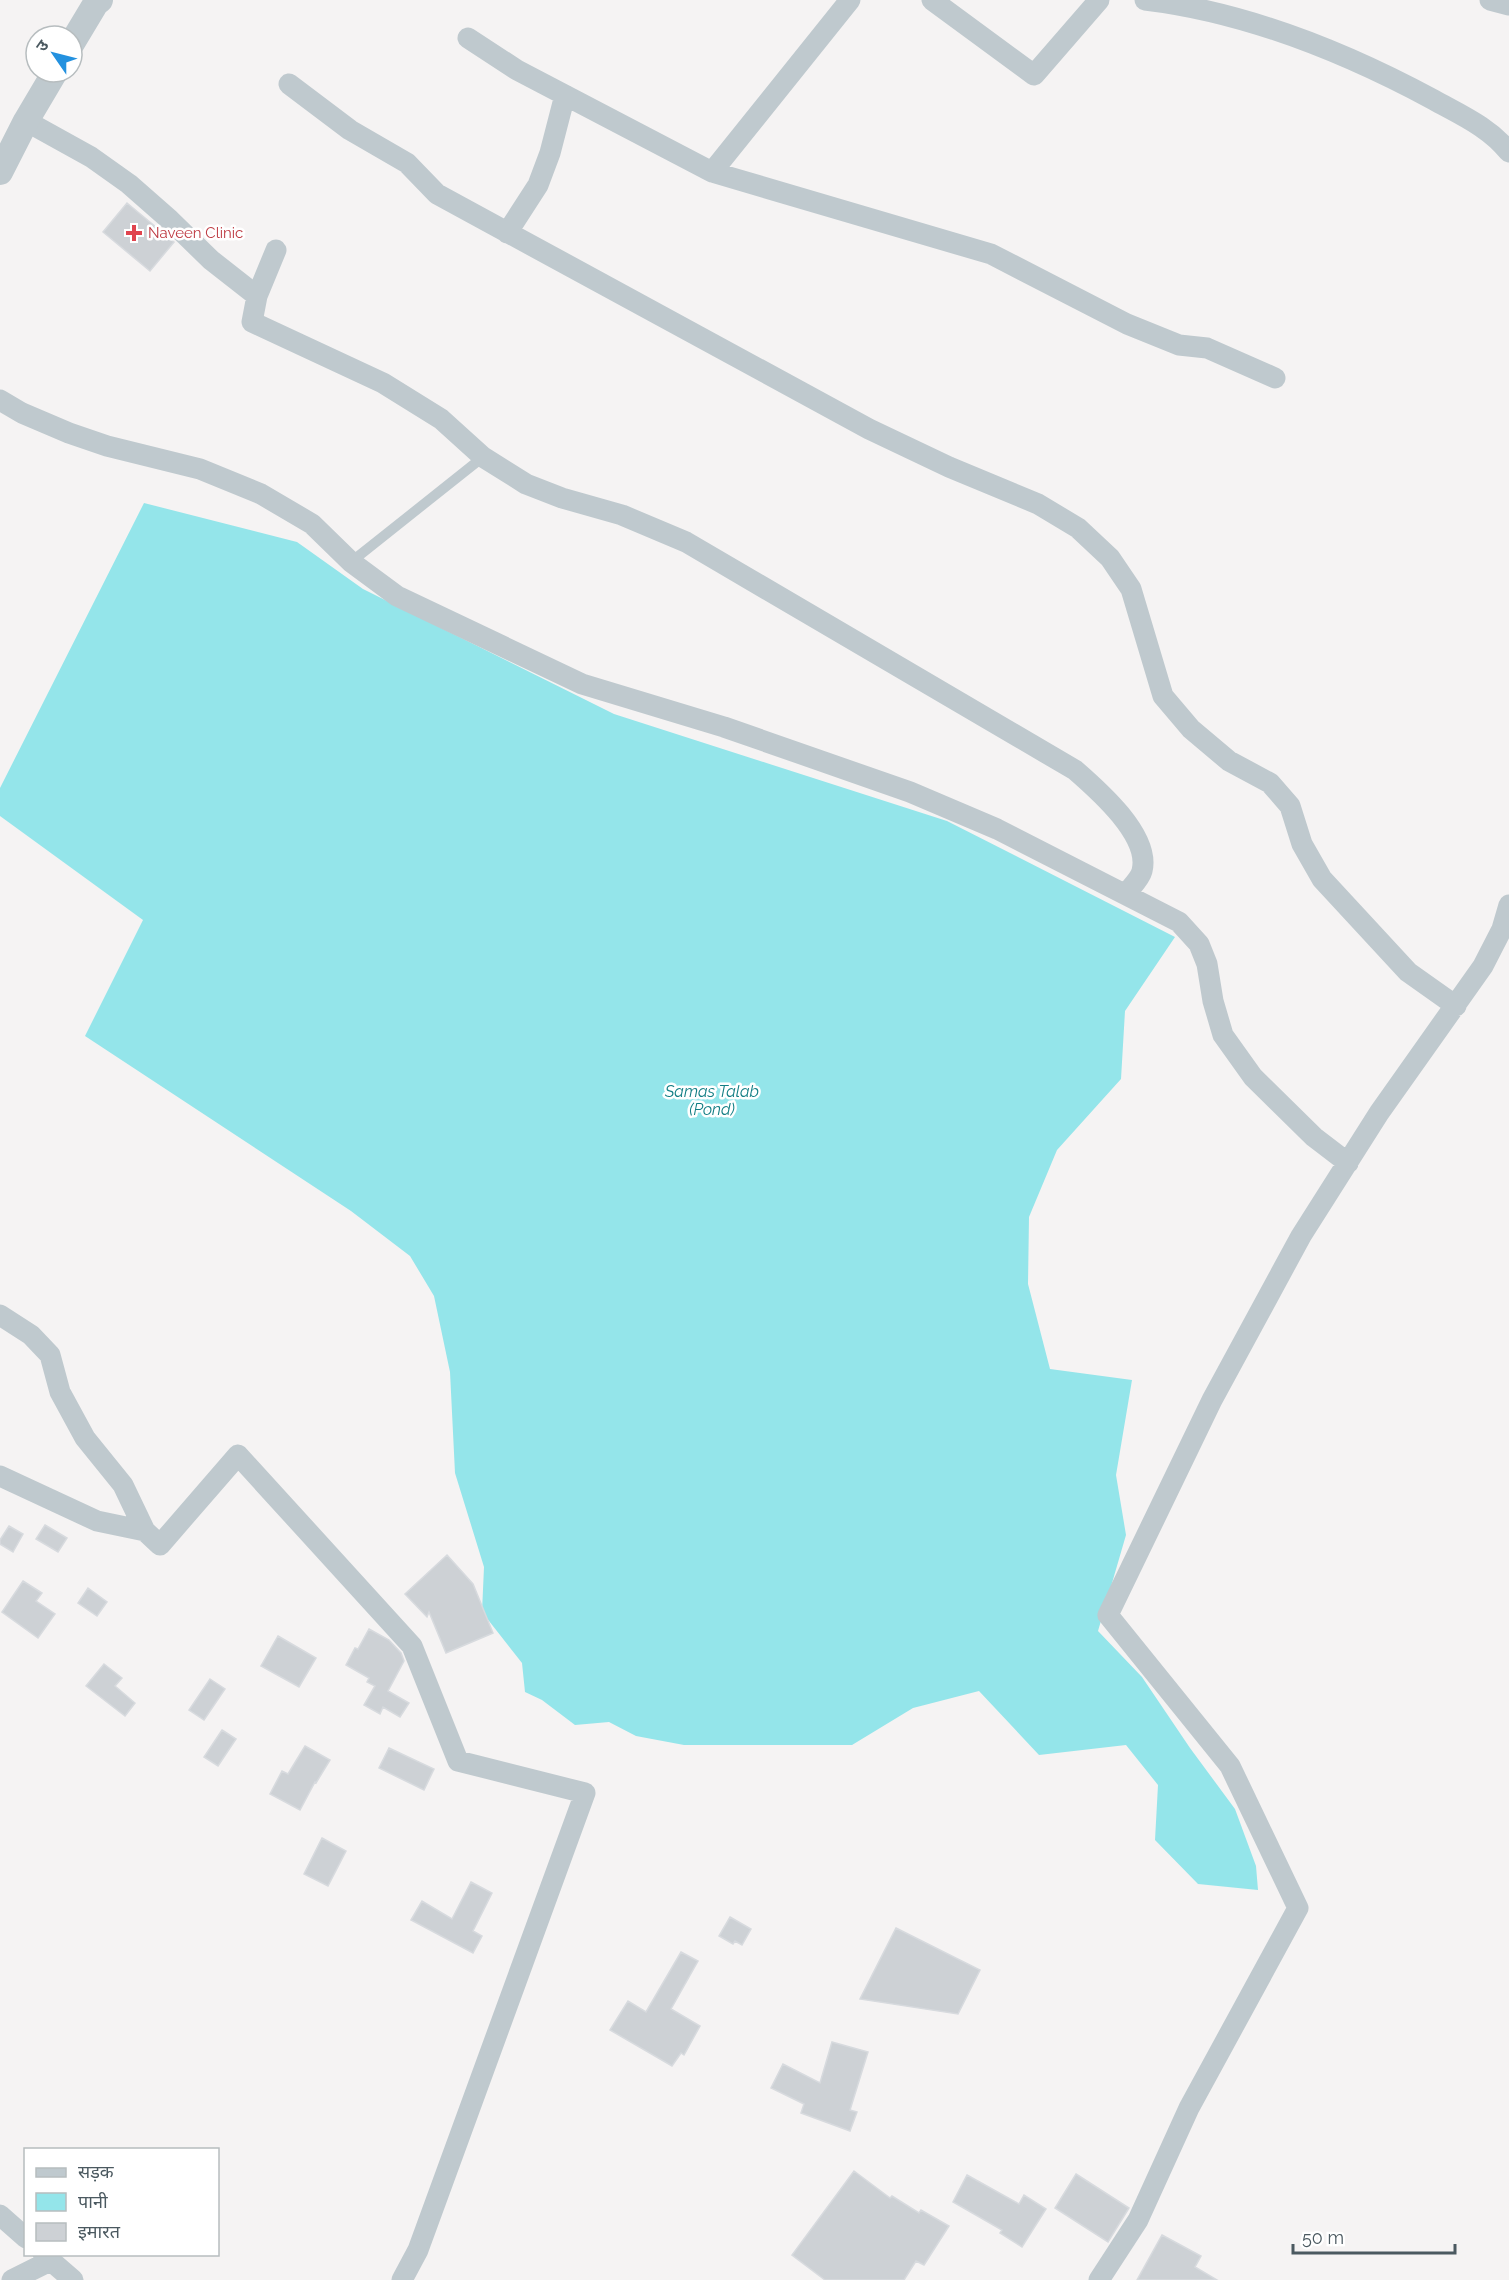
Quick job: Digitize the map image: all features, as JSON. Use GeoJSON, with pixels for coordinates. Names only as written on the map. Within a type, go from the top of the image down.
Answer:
{"type":"FeatureCollection","features":[{"type":"Feature","properties":{"kind":"street"},"geometry":{"type":"LineString","coordinates":[[83,24],[100,0]]}},
{"type":"Feature","properties":{"kind":"street"},"geometry":{"type":"LineString","coordinates":[[712,172],[850,0]]}},
{"type":"Feature","properties":{"kind":"street"},"geometry":{"type":"LineString","coordinates":[[932,0],[1034,75],[1099,0]]}},
{"type":"Feature","properties":{"kind":"street"},"geometry":{"type":"LineString","coordinates":[[1145,0],[1183,4],[1284,32],[1385,74],[1484,128],[1509,152]]}},
{"type":"Feature","properties":{"kind":"street"},"geometry":{"type":"LineString","coordinates":[[1490,0],[1509,5]]}},
{"type":"Feature","properties":{"kind":"street"},"geometry":{"type":"LineString","coordinates":[[468,38],[516,70],[712,172],[991,254],[1127,324],[1179,345],[1207,348],[1275,378]]}},
{"type":"Feature","properties":{"kind":"street"},"geometry":{"type":"LineString","coordinates":[[0,172],[48,84]]}},
{"type":"Feature","properties":{"kind":"street"},"geometry":{"type":"LineString","coordinates":[[289,84],[350,130],[407,163],[437,194],[869,429],[948,467],[1038,504],[1078,528],[1110,558],[1131,589],[1164,696],[1191,729],[1229,760],[1270,783],[1290,806],[1302,844],[1322,879],[1408,972],[1456,1006]]}},
{"type":"Feature","properties":{"kind":"street"},"geometry":{"type":"LineString","coordinates":[[507,233],[538,185],[550,153],[565,95]]}},
{"type":"Feature","properties":{"kind":"street"},"geometry":{"type":"LineString","coordinates":[[26,121],[91,157],[129,184],[211,260],[257,296]]}},
{"type":"Feature","properties":{"kind":"street"},"geometry":{"type":"LineString","coordinates":[[276,250],[257,296],[252,322],[383,383],[441,419],[483,457],[526,484],[562,498],[622,515],[686,542],[1074,770],[1109,800],[1132,831],[1143,855],[1142,873],[1126,894]]}},
{"type":"Feature","properties":{"kind":"street"},"geometry":{"type":"LineString","coordinates":[[0,400],[22,413],[69,433],[107,446],[200,469],[261,494],[312,524],[351,562],[397,596],[582,684],[724,727],[910,792],[997,829],[1179,922],[1199,944],[1207,964],[1213,1001],[1223,1035],[1253,1077],[1314,1137],[1348,1162]]}},
{"type":"Feature","properties":{"kind":"street"},"geometry":{"type":"LineString","coordinates":[[1099,2280],[1138,2220],[1189,2108],[1298,1908],[1230,1766],[1108,1615],[1212,1400],[1301,1236],[1379,1113],[1483,966],[1502,929],[1509,905]]}},
{"type":"Feature","properties":{"kind":"street"},"geometry":{"type":"LineString","coordinates":[[0,1315],[31,1335],[50,1355],[60,1392],[85,1438],[123,1485],[145,1531],[160,1545],[238,1455],[412,1646],[458,1761],[585,1793],[418,2250],[402,2280]]}},
{"type":"Feature","properties":{"kind":"street"},"geometry":{"type":"LineString","coordinates":[[0,1476],[97,1521],[145,1531]]}},
{"type":"Feature","properties":{"kind":"street"},"geometry":{"type":"LineString","coordinates":[[0,2215],[24,2236]]}},
{"type":"Feature","properties":{"kind":"street"},"geometry":{"type":"LineString","coordinates":[[12,2280],[46,2258],[73,2280]]}},
{"type":"Feature","properties":{"kind":"lane"},"geometry":{"type":"LineString","coordinates":[[351,562],[483,457]]}},
{"type":"Feature","properties":{"kind":"water","name":"Samas Talab (Pond)"},"geometry":{"type":"Polygon","coordinates":[[[144,503],[297,542],[363,589],[614,714],[947,821],[1175,937],[1125,1011],[1121,1079],[1057,1150],[1029,1217],[1028,1284],[1050,1369],[1132,1380],[1116,1475],[1126,1535],[1098,1631],[1142,1677],[1235,1809],[1256,1866],[1258,1890],[1198,1884],[1155,1840],[1158,1785],[1126,1745],[1039,1755],[979,1691],[913,1708],[852,1745],[684,1745],[636,1736],[609,1722],[575,1725],[542,1700],[525,1692],[522,1663],[482,1612],[484,1567],[455,1473],[450,1372],[434,1296],[410,1256],[351,1211],[85,1036],[143,920],[0,816],[0,788],[144,503]]]}},
{"type":"Feature","properties":{"kind":"building"},"geometry":{"type":"Polygon","coordinates":[[[127,203],[174,242],[150,271],[103,232],[127,203]]]}},
{"type":"Feature","properties":{"kind":"building"},"geometry":{"type":"Polygon","coordinates":[[[45,1525],[67,1538],[58,1552],[36,1539],[45,1525]]]}},
{"type":"Feature","properties":{"kind":"building"},"geometry":{"type":"Polygon","coordinates":[[[9,1526],[23,1534],[13,1552],[0,1544],[9,1526]]]}},
{"type":"Feature","properties":{"kind":"building"},"geometry":{"type":"Polygon","coordinates":[[[447,1555],[473,1584],[493,1633],[446,1653],[429,1612],[427,1617],[405,1594],[447,1555]]]}},
{"type":"Feature","properties":{"kind":"building"},"geometry":{"type":"Polygon","coordinates":[[[23,1581],[42,1593],[36,1601],[55,1614],[38,1638],[2,1612],[23,1581]]]}},
{"type":"Feature","properties":{"kind":"building"},"geometry":{"type":"Polygon","coordinates":[[[88,1588],[107,1602],[97,1616],[78,1603],[88,1588]]]}},
{"type":"Feature","properties":{"kind":"building"},"geometry":{"type":"Polygon","coordinates":[[[369,1629],[389,1640],[401,1653],[404,1661],[388,1691],[409,1703],[400,1717],[383,1707],[380,1714],[364,1705],[375,1686],[367,1682],[369,1678],[346,1665],[369,1629]]]}},
{"type":"Feature","properties":{"kind":"building"},"geometry":{"type":"Polygon","coordinates":[[[278,1636],[316,1658],[299,1687],[261,1666],[278,1636]]]}},
{"type":"Feature","properties":{"kind":"building"},"geometry":{"type":"Polygon","coordinates":[[[104,1664],[122,1678],[115,1686],[135,1703],[125,1716],[86,1686],[104,1664]]]}},
{"type":"Feature","properties":{"kind":"building"},"geometry":{"type":"Polygon","coordinates":[[[210,1679],[225,1689],[204,1720],[189,1710],[210,1679]]]}},
{"type":"Feature","properties":{"kind":"building"},"geometry":{"type":"Polygon","coordinates":[[[222,1730],[236,1739],[218,1766],[204,1757],[222,1730]]]}},
{"type":"Feature","properties":{"kind":"building"},"geometry":{"type":"Polygon","coordinates":[[[305,1746],[330,1760],[300,1810],[270,1794],[282,1771],[288,1774],[305,1746]]]}},
{"type":"Feature","properties":{"kind":"building"},"geometry":{"type":"Polygon","coordinates":[[[389,1748],[434,1769],[424,1790],[379,1768],[389,1748]]]}},
{"type":"Feature","properties":{"kind":"building"},"geometry":{"type":"Polygon","coordinates":[[[322,1838],[346,1851],[328,1886],[304,1874],[322,1838]]]}},
{"type":"Feature","properties":{"kind":"building"},"geometry":{"type":"Polygon","coordinates":[[[471,1882],[492,1893],[473,1931],[482,1936],[473,1953],[411,1920],[422,1901],[452,1919],[471,1882]]]}},
{"type":"Feature","properties":{"kind":"building"},"geometry":{"type":"Polygon","coordinates":[[[730,1917],[751,1929],[742,1945],[735,1941],[733,1944],[719,1936],[730,1917]]]}},
{"type":"Feature","properties":{"kind":"building"},"geometry":{"type":"Polygon","coordinates":[[[896,1928],[980,1970],[958,2014],[860,1999],[896,1928]]]}},
{"type":"Feature","properties":{"kind":"building"},"geometry":{"type":"Polygon","coordinates":[[[681,1952],[698,1961],[671,2009],[700,2026],[684,2055],[681,2053],[672,2066],[610,2030],[628,2001],[646,2012],[681,1952]]]}},
{"type":"Feature","properties":{"kind":"building"},"geometry":{"type":"Polygon","coordinates":[[[832,2042],[868,2052],[850,2110],[857,2112],[850,2131],[801,2113],[804,2104],[771,2088],[783,2064],[820,2083],[832,2042]]]}},
{"type":"Feature","properties":{"kind":"building"},"geometry":{"type":"Polygon","coordinates":[[[854,2171],[890,2198],[892,2196],[919,2213],[921,2210],[949,2226],[924,2265],[916,2261],[904,2280],[825,2280],[792,2255],[854,2171]]]}},
{"type":"Feature","properties":{"kind":"building"},"geometry":{"type":"Polygon","coordinates":[[[1076,2174],[1129,2208],[1108,2242],[1055,2208],[1076,2174]]]}},
{"type":"Feature","properties":{"kind":"building"},"geometry":{"type":"Polygon","coordinates":[[[967,2175],[1019,2204],[1024,2195],[1046,2209],[1022,2247],[1000,2233],[1002,2230],[953,2202],[967,2175]]]}},
{"type":"Feature","properties":{"kind":"building"},"geometry":{"type":"Polygon","coordinates":[[[1162,2235],[1201,2256],[1195,2267],[1217,2280],[1137,2280],[1162,2235]]]}},
{"type":"Feature","properties":{"kind":"place","name":"Naveen Clinic"},"geometry":{"type":"Point","coordinates":[134,233]}}]}
